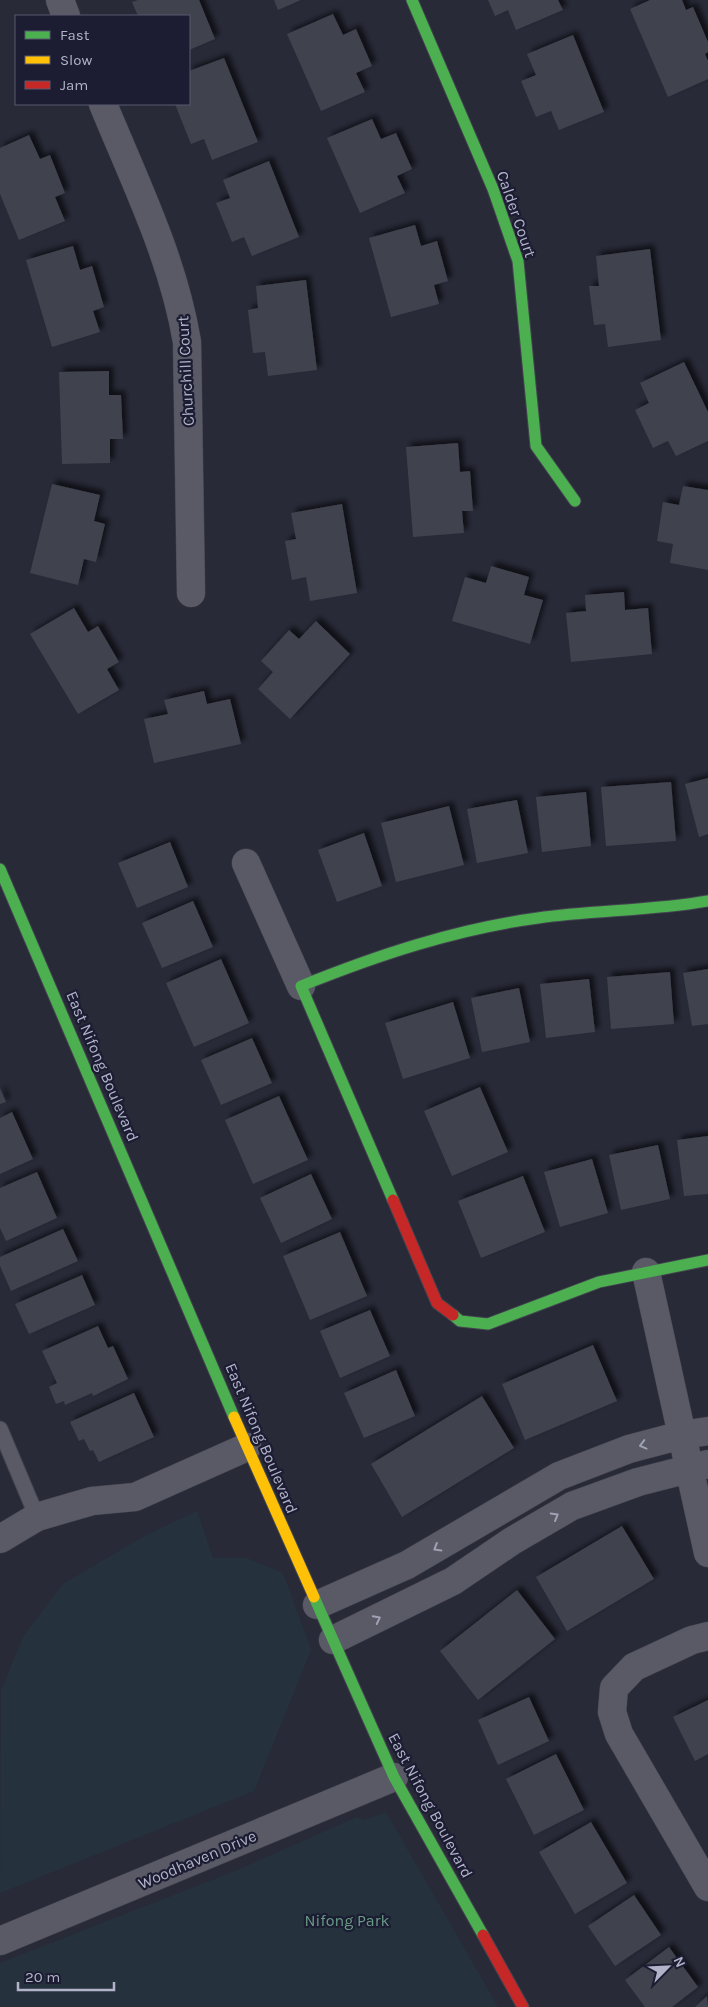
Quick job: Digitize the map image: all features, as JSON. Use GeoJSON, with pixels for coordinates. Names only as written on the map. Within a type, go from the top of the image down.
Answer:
{"type":"FeatureCollection","features":[{"type":"Feature","properties":{"kind":"street"},"geometry":{"type":"LineString","coordinates":[[60,0],[66,15]]}},
{"type":"Feature","properties":{"kind":"street","name":"Calder Court"},"geometry":{"type":"LineString","coordinates":[[412,0],[493,189],[518,261],[536,446],[575,501]]}},
{"type":"Feature","properties":{"kind":"street","name":"Churchill Court"},"geometry":{"type":"LineString","coordinates":[[103,105],[165,254],[180,303],[186,342],[191,593]]}},
{"type":"Feature","properties":{"kind":"street"},"geometry":{"type":"LineString","coordinates":[[246,863],[437,1302],[460,1321],[488,1324],[506,1319],[599,1282],[708,1260]]}},
{"type":"Feature","properties":{"kind":"street","name":"East Nifong Boulevard"},"geometry":{"type":"LineString","coordinates":[[0,868],[247,1446],[394,1777],[523,2007]]}},
{"type":"Feature","properties":{"kind":"street"},"geometry":{"type":"LineString","coordinates":[[301,986],[354,965],[430,940],[537,918],[708,901]]}},
{"type":"Feature","properties":{"kind":"street"},"geometry":{"type":"LineString","coordinates":[[646,1272],[695,1433],[708,1553]]}},
{"type":"Feature","properties":{"kind":"street"},"geometry":{"type":"LineString","coordinates":[[317,1605],[407,1565],[493,1513],[560,1476],[629,1450],[695,1433]]}},
{"type":"Feature","properties":{"kind":"street"},"geometry":{"type":"LineString","coordinates":[[0,1539],[38,1517],[92,1501],[135,1497],[247,1446]]}},
{"type":"Feature","properties":{"kind":"street"},"geometry":{"type":"LineString","coordinates":[[333,1640],[453,1580],[512,1541],[572,1506],[638,1482],[698,1466]]}},
{"type":"Feature","properties":{"kind":"street"},"geometry":{"type":"LineString","coordinates":[[463,1532],[482,1561]]}},
{"type":"Feature","properties":{"kind":"street"},"geometry":{"type":"LineString","coordinates":[[708,1636],[692,1640],[634,1667],[614,1688],[612,1712],[619,1734],[708,1887]]}},
{"type":"Feature","properties":{"kind":"street","name":"Woodhaven Drive"},"geometry":{"type":"LineString","coordinates":[[0,1941],[394,1777]]}},
{"type":"Feature","properties":{"kind":"lane"},"geometry":{"type":"LineString","coordinates":[[0,1430],[38,1517]]}},
{"type":"Feature","properties":{"kind":"green space"},"geometry":{"type":"Polygon","coordinates":[[[197,1511],[213,1558],[247,1558],[283,1573],[311,1650],[254,1791],[0,1893],[1,1690],[24,1635],[63,1584],[146,1535],[197,1511]]]}},
{"type":"Feature","properties":{"kind":"green space","name":"Nifong Park"},"geometry":{"type":"Polygon","coordinates":[[[386,1812],[498,2007],[0,2007],[0,1963],[235,1871],[357,1817],[365,1820],[386,1812]]]}},
{"type":"Feature","properties":{"kind":"building"},"geometry":{"type":"Polygon","coordinates":[[[138,0],[199,0],[215,39],[190,50],[190,15],[138,15],[132,2],[138,0]]]}},
{"type":"Feature","properties":{"kind":"building"},"geometry":{"type":"Polygon","coordinates":[[[274,0],[301,0],[278,10],[274,0]]]}},
{"type":"Feature","properties":{"kind":"building"},"geometry":{"type":"Polygon","coordinates":[[[488,0],[558,0],[563,10],[516,30],[508,10],[495,16],[488,0]]]}},
{"type":"Feature","properties":{"kind":"building"},"geometry":{"type":"Polygon","coordinates":[[[650,0],[682,0],[686,10],[693,7],[708,42],[708,52],[705,54],[708,61],[708,79],[668,97],[630,9],[650,0]]]}},
{"type":"Feature","properties":{"kind":"building"},"geometry":{"type":"Polygon","coordinates":[[[333,14],[343,35],[356,29],[372,66],[356,73],[365,92],[321,111],[287,34],[333,14]]]}},
{"type":"Feature","properties":{"kind":"building"},"geometry":{"type":"Polygon","coordinates":[[[573,35],[604,112],[559,130],[551,111],[536,117],[521,81],[536,75],[527,54],[573,35]]]}},
{"type":"Feature","properties":{"kind":"building"},"geometry":{"type":"Polygon","coordinates":[[[224,58],[258,142],[212,160],[204,139],[191,144],[175,105],[190,105],[190,71],[224,58]]]}},
{"type":"Feature","properties":{"kind":"building"},"geometry":{"type":"Polygon","coordinates":[[[372,119],[381,139],[396,133],[412,169],[397,176],[405,193],[360,213],[327,138],[372,119]]]}},
{"type":"Feature","properties":{"kind":"building"},"geometry":{"type":"Polygon","coordinates":[[[29,135],[40,159],[50,155],[65,193],[55,197],[65,221],[19,240],[0,194],[0,148],[29,135]]]}},
{"type":"Feature","properties":{"kind":"building"},"geometry":{"type":"Polygon","coordinates":[[[269,161],[299,237],[252,256],[244,237],[232,242],[216,203],[230,198],[223,180],[269,161]]]}},
{"type":"Feature","properties":{"kind":"building"},"geometry":{"type":"Polygon","coordinates":[[[415,225],[421,246],[437,241],[448,281],[434,285],[439,304],[391,317],[369,238],[415,225]]]}},
{"type":"Feature","properties":{"kind":"building"},"geometry":{"type":"Polygon","coordinates":[[[73,246],[80,270],[92,266],[104,307],[93,311],[100,332],[52,347],[26,260],[73,246]]]}},
{"type":"Feature","properties":{"kind":"building"},"geometry":{"type":"Polygon","coordinates":[[[650,249],[661,340],[608,347],[605,324],[594,325],[589,286],[599,286],[596,256],[650,249]]]}},
{"type":"Feature","properties":{"kind":"building"},"geometry":{"type":"Polygon","coordinates":[[[306,280],[317,370],[268,376],[265,352],[253,353],[248,310],[258,308],[256,286],[306,280]]]}},
{"type":"Feature","properties":{"kind":"building"},"geometry":{"type":"Polygon","coordinates":[[[684,362],[708,412],[708,441],[676,456],[668,441],[653,448],[635,410],[649,403],[640,383],[684,362]]]}},
{"type":"Feature","properties":{"kind":"building"},"geometry":{"type":"Polygon","coordinates":[[[109,371],[109,395],[121,395],[123,439],[110,439],[110,463],[62,464],[59,372],[109,371]]]}},
{"type":"Feature","properties":{"kind":"building"},"geometry":{"type":"Polygon","coordinates":[[[458,443],[460,472],[470,471],[473,511],[462,511],[464,533],[413,537],[406,447],[458,443]]]}},
{"type":"Feature","properties":{"kind":"building"},"geometry":{"type":"Polygon","coordinates":[[[52,484],[100,495],[94,521],[105,524],[96,562],[84,559],[78,585],[30,573],[52,484]]]}},
{"type":"Feature","properties":{"kind":"building"},"geometry":{"type":"Polygon","coordinates":[[[683,486],[708,490],[708,570],[670,563],[673,544],[657,541],[663,502],[679,505],[683,486]]]}},
{"type":"Feature","properties":{"kind":"building"},"geometry":{"type":"Polygon","coordinates":[[[342,504],[357,593],[310,601],[306,577],[292,580],[285,541],[296,539],[291,513],[342,504]]]}},
{"type":"Feature","properties":{"kind":"building"},"geometry":{"type":"Polygon","coordinates":[[[491,566],[529,577],[524,595],[543,600],[530,644],[452,621],[465,577],[486,583],[491,566]]]}},
{"type":"Feature","properties":{"kind":"building"},"geometry":{"type":"Polygon","coordinates":[[[624,592],[625,610],[648,608],[652,654],[571,662],[566,613],[586,611],[585,595],[624,592]]]}},
{"type":"Feature","properties":{"kind":"building"},"geometry":{"type":"Polygon","coordinates":[[[74,608],[88,632],[98,626],[119,662],[107,669],[119,690],[78,714],[30,634],[74,608]]]}},
{"type":"Feature","properties":{"kind":"building"},"geometry":{"type":"Polygon","coordinates":[[[316,621],[350,654],[290,719],[258,689],[273,672],[261,661],[289,630],[299,639],[316,621]]]}},
{"type":"Feature","properties":{"kind":"building"},"geometry":{"type":"Polygon","coordinates":[[[204,691],[207,704],[230,699],[241,744],[154,763],[144,719],[168,714],[164,700],[204,691]]]}},
{"type":"Feature","properties":{"kind":"building"},"geometry":{"type":"Polygon","coordinates":[[[708,778],[708,834],[699,837],[685,784],[708,778]]]}},
{"type":"Feature","properties":{"kind":"building"},"geometry":{"type":"Polygon","coordinates":[[[671,782],[676,841],[606,846],[601,787],[671,782]]]}},
{"type":"Feature","properties":{"kind":"building"},"geometry":{"type":"Polygon","coordinates":[[[586,792],[591,846],[542,852],[536,797],[586,792]]]}},
{"type":"Feature","properties":{"kind":"building"},"geometry":{"type":"Polygon","coordinates":[[[517,800],[528,853],[477,863],[467,809],[517,800]]]}},
{"type":"Feature","properties":{"kind":"building"},"geometry":{"type":"Polygon","coordinates":[[[449,806],[464,865],[396,882],[381,823],[449,806]]]}},
{"type":"Feature","properties":{"kind":"building"},"geometry":{"type":"Polygon","coordinates":[[[364,833],[382,886],[337,902],[318,850],[364,833]]]}},
{"type":"Feature","properties":{"kind":"building"},"geometry":{"type":"Polygon","coordinates":[[[170,842],[188,887],[137,908],[118,863],[170,842]]]}},
{"type":"Feature","properties":{"kind":"building"},"geometry":{"type":"Polygon","coordinates":[[[193,901],[213,947],[162,968],[142,923],[193,901]]]}},
{"type":"Feature","properties":{"kind":"building"},"geometry":{"type":"Polygon","coordinates":[[[221,959],[249,1023],[194,1047],[166,983],[221,959]]]}},
{"type":"Feature","properties":{"kind":"building"},"geometry":{"type":"Polygon","coordinates":[[[708,969],[708,1024],[692,1026],[683,973],[708,969]]]}},
{"type":"Feature","properties":{"kind":"building"},"geometry":{"type":"Polygon","coordinates":[[[670,972],[674,1024],[611,1029],[607,977],[670,972]]]}},
{"type":"Feature","properties":{"kind":"building"},"geometry":{"type":"Polygon","coordinates":[[[589,979],[595,1032],[546,1038],[540,984],[589,979]]]}},
{"type":"Feature","properties":{"kind":"building"},"geometry":{"type":"Polygon","coordinates":[[[519,988],[530,1042],[482,1052],[471,998],[519,988]]]}},
{"type":"Feature","properties":{"kind":"building"},"geometry":{"type":"Polygon","coordinates":[[[453,1002],[470,1058],[403,1079],[385,1023],[453,1002]]]}},
{"type":"Feature","properties":{"kind":"building"},"geometry":{"type":"Polygon","coordinates":[[[252,1038],[272,1083],[221,1105],[201,1060],[252,1038]]]}},
{"type":"Feature","properties":{"kind":"building"},"geometry":{"type":"Polygon","coordinates":[[[480,1087],[508,1152],[452,1176],[424,1111],[480,1087]]]}},
{"type":"Feature","properties":{"kind":"building"},"geometry":{"type":"Polygon","coordinates":[[[0,1088],[6,1102],[0,1104],[0,1088]]]}},
{"type":"Feature","properties":{"kind":"building"},"geometry":{"type":"Polygon","coordinates":[[[279,1096],[308,1160],[253,1184],[225,1120],[279,1096]]]}},
{"type":"Feature","properties":{"kind":"building"},"geometry":{"type":"Polygon","coordinates":[[[12,1112],[33,1159],[0,1174],[0,1118],[12,1112]]]}},
{"type":"Feature","properties":{"kind":"building"},"geometry":{"type":"Polygon","coordinates":[[[708,1136],[708,1194],[684,1196],[677,1140],[708,1136]]]}},
{"type":"Feature","properties":{"kind":"building"},"geometry":{"type":"Polygon","coordinates":[[[658,1145],[670,1199],[621,1210],[609,1155],[658,1145]]]}},
{"type":"Feature","properties":{"kind":"building"},"geometry":{"type":"Polygon","coordinates":[[[592,1159],[608,1213],[560,1227],[544,1172],[592,1159]]]}},
{"type":"Feature","properties":{"kind":"building"},"geometry":{"type":"Polygon","coordinates":[[[37,1172],[57,1218],[6,1241],[0,1228],[0,1188],[37,1172]]]}},
{"type":"Feature","properties":{"kind":"building"},"geometry":{"type":"Polygon","coordinates":[[[311,1174],[332,1219],[281,1243],[260,1198],[311,1174]]]}},
{"type":"Feature","properties":{"kind":"building"},"geometry":{"type":"Polygon","coordinates":[[[523,1176],[545,1232],[481,1258],[458,1201],[523,1176]]]}},
{"type":"Feature","properties":{"kind":"building"},"geometry":{"type":"Polygon","coordinates":[[[63,1229],[78,1261],[11,1291],[0,1266],[0,1257],[63,1229]]]}},
{"type":"Feature","properties":{"kind":"building"},"geometry":{"type":"Polygon","coordinates":[[[340,1232],[367,1296],[310,1320],[283,1256],[340,1232]]]}},
{"type":"Feature","properties":{"kind":"building"},"geometry":{"type":"Polygon","coordinates":[[[82,1275],[95,1305],[29,1334],[15,1304],[82,1275]]]}},
{"type":"Feature","properties":{"kind":"building"},"geometry":{"type":"Polygon","coordinates":[[[370,1310],[390,1356],[340,1378],[320,1331],[370,1310]]]}},
{"type":"Feature","properties":{"kind":"building"},"geometry":{"type":"Polygon","coordinates":[[[98,1326],[108,1348],[113,1346],[128,1379],[93,1396],[92,1393],[65,1405],[64,1401],[56,1404],[49,1387],[57,1383],[42,1351],[98,1326]]]}},
{"type":"Feature","properties":{"kind":"building"},"geometry":{"type":"Polygon","coordinates":[[[593,1345],[617,1401],[525,1440],[502,1384],[593,1345]]]}},
{"type":"Feature","properties":{"kind":"building"},"geometry":{"type":"Polygon","coordinates":[[[396,1370],[415,1416],[364,1438],[344,1393],[396,1370]]]}},
{"type":"Feature","properties":{"kind":"building"},"geometry":{"type":"Polygon","coordinates":[[[134,1393],[154,1437],[99,1462],[93,1450],[90,1451],[84,1439],[79,1441],[70,1422],[134,1393]]]}},
{"type":"Feature","properties":{"kind":"building"},"geometry":{"type":"Polygon","coordinates":[[[482,1396],[514,1448],[402,1517],[371,1464],[482,1396]]]}},
{"type":"Feature","properties":{"kind":"building"},"geometry":{"type":"Polygon","coordinates":[[[622,1526],[654,1579],[567,1631],[536,1577],[622,1526]]]}},
{"type":"Feature","properties":{"kind":"building"},"geometry":{"type":"Polygon","coordinates":[[[517,1590],[555,1639],[478,1700],[440,1651],[517,1590]]]}},
{"type":"Feature","properties":{"kind":"building"},"geometry":{"type":"Polygon","coordinates":[[[529,1697],[549,1741],[498,1765],[478,1720],[529,1697]]]}},
{"type":"Feature","properties":{"kind":"building"},"geometry":{"type":"Polygon","coordinates":[[[708,1700],[708,1754],[695,1761],[673,1717],[708,1700]]]}},
{"type":"Feature","properties":{"kind":"building"},"geometry":{"type":"Polygon","coordinates":[[[556,1754],[584,1810],[534,1835],[506,1779],[556,1754]]]}},
{"type":"Feature","properties":{"kind":"building"},"geometry":{"type":"Polygon","coordinates":[[[591,1822],[627,1883],[575,1914],[539,1852],[591,1822]]]}},
{"type":"Feature","properties":{"kind":"building"},"geometry":{"type":"Polygon","coordinates":[[[634,1895],[661,1935],[615,1966],[588,1926],[634,1895]]]}},
{"type":"Feature","properties":{"kind":"building"},"geometry":{"type":"Polygon","coordinates":[[[669,1947],[698,1987],[672,2007],[645,2007],[625,1980],[669,1947]]]}},
{"type":"Feature","properties":{"kind":"building"},"geometry":{"type":"Polygon","coordinates":[[[707,1996],[708,2007],[695,2007],[707,1996]]]}},
{"type":"Feature","properties":{"kind":"traffic: fast"},"geometry":{"type":"LineString","coordinates":[[412,0],[493,189],[518,261],[536,446],[575,501]]}},
{"type":"Feature","properties":{"kind":"traffic: fast"},"geometry":{"type":"LineString","coordinates":[[0,869],[234,1417]]}},
{"type":"Feature","properties":{"kind":"traffic: fast"},"geometry":{"type":"LineString","coordinates":[[393,1200],[301,986],[418,944],[477,929],[559,915],[666,907],[708,901]]}},
{"type":"Feature","properties":{"kind":"traffic: fast"},"geometry":{"type":"LineString","coordinates":[[453,1315],[460,1321],[488,1324],[599,1282],[708,1260]]}},
{"type":"Feature","properties":{"kind":"traffic: fast"},"geometry":{"type":"LineString","coordinates":[[314,1597],[394,1777],[483,1935]]}},
{"type":"Feature","properties":{"kind":"traffic: slow"},"geometry":{"type":"LineString","coordinates":[[234,1417],[314,1597]]}},
{"type":"Feature","properties":{"kind":"traffic: jam"},"geometry":{"type":"LineString","coordinates":[[393,1200],[437,1303],[453,1315]]}},
{"type":"Feature","properties":{"kind":"traffic: jam"},"geometry":{"type":"LineString","coordinates":[[483,1935],[523,2007]]}}]}
